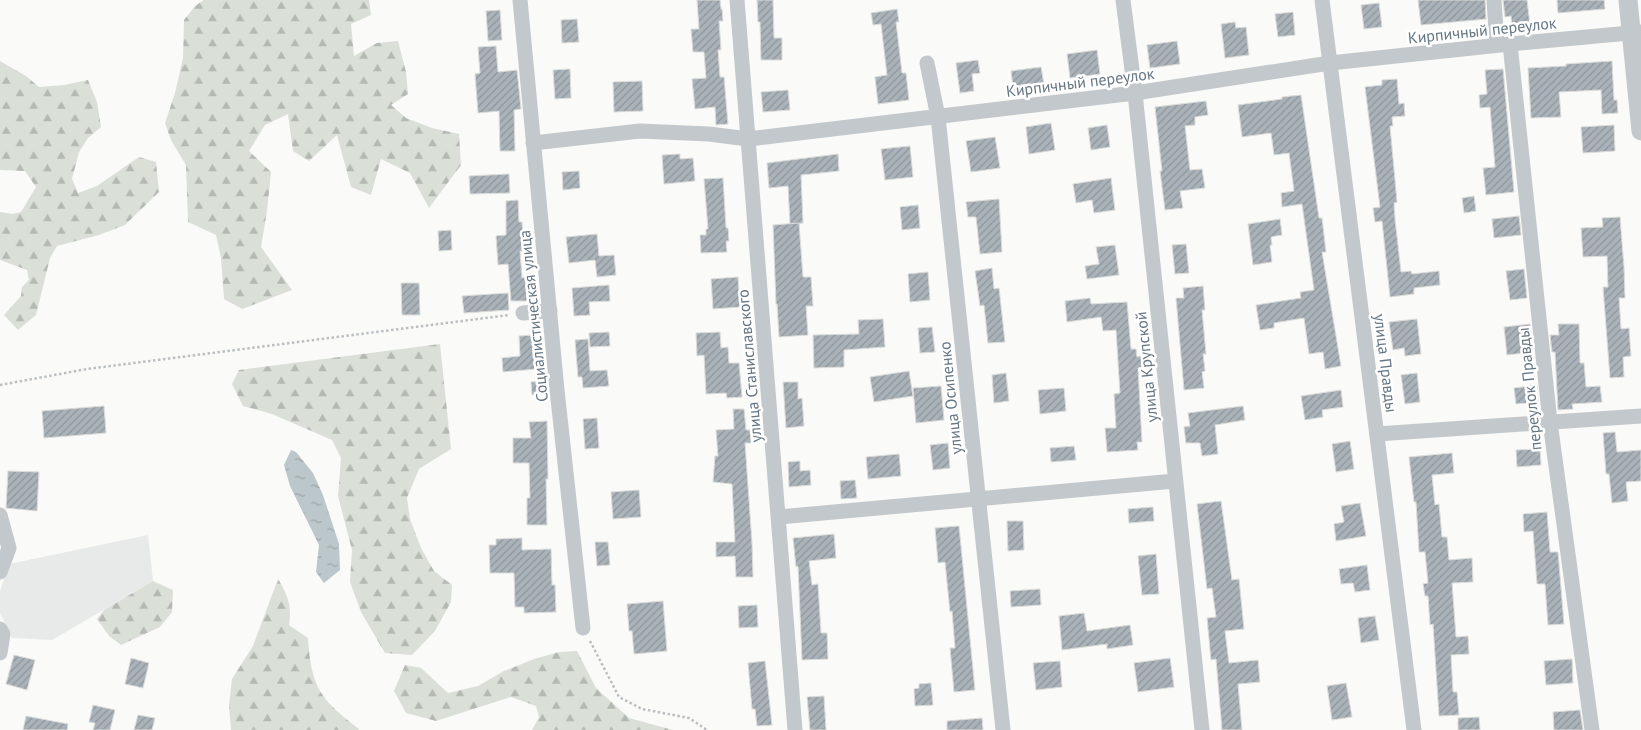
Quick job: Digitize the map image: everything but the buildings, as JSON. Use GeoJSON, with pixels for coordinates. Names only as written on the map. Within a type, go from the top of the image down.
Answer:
{"type":"FeatureCollection","features":[{"type":"Feature","properties":{"kind":"street","name":"Социалистическая улица"},"geometry":{"type":"LineString","coordinates":[[520,0],[583,628]]}},
{"type":"Feature","properties":{"kind":"street","name":"улица Станиславского"},"geometry":{"type":"LineString","coordinates":[[737,0],[795,730]]}},
{"type":"Feature","properties":{"kind":"street","name":"улица Крупской"},"geometry":{"type":"LineString","coordinates":[[1123,0],[1135,93],[1202,730]]}},
{"type":"Feature","properties":{"kind":"street","name":"улица Правды"},"geometry":{"type":"LineString","coordinates":[[1322,0],[1414,730]]}},
{"type":"Feature","properties":{"kind":"street","name":"переулок Правды"},"geometry":{"type":"LineString","coordinates":[[1494,0],[1504,44],[1550,422],[1592,730]]}},
{"type":"Feature","properties":{"kind":"street"},"geometry":{"type":"LineString","coordinates":[[1628,0],[1636,33],[1641,131]]}},
{"type":"Feature","properties":{"kind":"street","name":"Кирпичный переулок"},"geometry":{"type":"LineString","coordinates":[[533,143],[640,131],[709,134],[748,139],[938,118],[1135,93],[1330,63],[1504,44],[1636,33]]}},
{"type":"Feature","properties":{"kind":"street","name":"улица Осипенко"},"geometry":{"type":"LineString","coordinates":[[927,63],[938,118],[1003,730]]}},
{"type":"Feature","properties":{"kind":"street"},"geometry":{"type":"LineString","coordinates":[[523,313],[550,311]]}},
{"type":"Feature","properties":{"kind":"street"},"geometry":{"type":"LineString","coordinates":[[1377,434],[1641,416]]}},
{"type":"Feature","properties":{"kind":"street"},"geometry":{"type":"LineString","coordinates":[[779,517],[1175,481]]}},
{"type":"Feature","properties":{"kind":"street"},"geometry":{"type":"LineString","coordinates":[[0,515],[9,548],[0,572]]}},
{"type":"Feature","properties":{"kind":"street"},"geometry":{"type":"LineString","coordinates":[[0,629],[3,634],[0,653]]}},
{"type":"Feature","properties":{"kind":"path"},"geometry":{"type":"LineString","coordinates":[[0,385],[87,369],[523,313]]}},
{"type":"Feature","properties":{"kind":"path"},"geometry":{"type":"LineString","coordinates":[[583,628],[620,697],[642,709],[689,718],[707,730]]}},
{"type":"Feature","properties":{"kind":"shaded area"},"geometry":{"type":"Polygon","coordinates":[[[148,535],[153,581],[52,640],[12,638],[0,613],[0,591],[9,564],[148,535]]]}},
{"type":"Feature","properties":{"kind":"green space"},"geometry":{"type":"Polygon","coordinates":[[[204,0],[369,0],[371,15],[351,24],[354,56],[377,43],[398,41],[406,72],[408,94],[391,105],[406,118],[432,128],[459,134],[461,165],[429,208],[410,173],[381,159],[371,195],[351,187],[337,135],[309,161],[293,151],[288,114],[265,125],[249,151],[271,172],[261,247],[292,290],[242,309],[224,299],[221,258],[216,235],[188,222],[186,165],[171,140],[165,123],[175,93],[183,58],[184,20],[195,6],[204,0]]]}},
{"type":"Feature","properties":{"kind":"green space"},"geometry":{"type":"Polygon","coordinates":[[[0,61],[26,76],[39,87],[64,85],[88,80],[97,102],[101,127],[88,138],[79,152],[72,179],[78,193],[97,186],[139,157],[156,162],[159,192],[125,225],[99,235],[57,246],[50,258],[36,315],[18,330],[4,315],[21,296],[22,287],[29,280],[27,270],[0,260],[0,212],[13,214],[21,212],[36,187],[25,171],[0,170],[0,61]]]}},
{"type":"Feature","properties":{"kind":"green space"},"geometry":{"type":"Polygon","coordinates":[[[440,344],[451,449],[419,469],[407,498],[410,519],[421,548],[434,571],[452,585],[451,602],[435,631],[412,655],[385,653],[361,612],[350,582],[352,550],[338,496],[341,458],[332,440],[272,414],[243,406],[232,384],[239,370],[440,344]]]}},
{"type":"Feature","properties":{"kind":"green space"},"geometry":{"type":"Polygon","coordinates":[[[278,579],[288,601],[290,612],[289,625],[308,638],[312,669],[320,691],[335,710],[358,730],[231,730],[229,705],[232,679],[253,646],[278,579]]]}},
{"type":"Feature","properties":{"kind":"green space"},"geometry":{"type":"Polygon","coordinates":[[[153,581],[173,590],[172,612],[160,627],[121,645],[109,636],[97,619],[104,610],[153,581]]]}},
{"type":"Feature","properties":{"kind":"green space"},"geometry":{"type":"Polygon","coordinates":[[[577,651],[596,688],[629,718],[673,730],[532,730],[539,717],[536,706],[511,697],[436,721],[406,713],[394,691],[405,665],[421,668],[448,693],[478,686],[504,671],[534,659],[559,652],[577,651]]]}},
{"type":"Feature","properties":{"kind":"water"},"geometry":{"type":"Polygon","coordinates":[[[291,450],[296,452],[313,473],[323,495],[339,544],[340,570],[324,583],[316,572],[319,545],[290,486],[284,465],[291,450]]]}}]}
